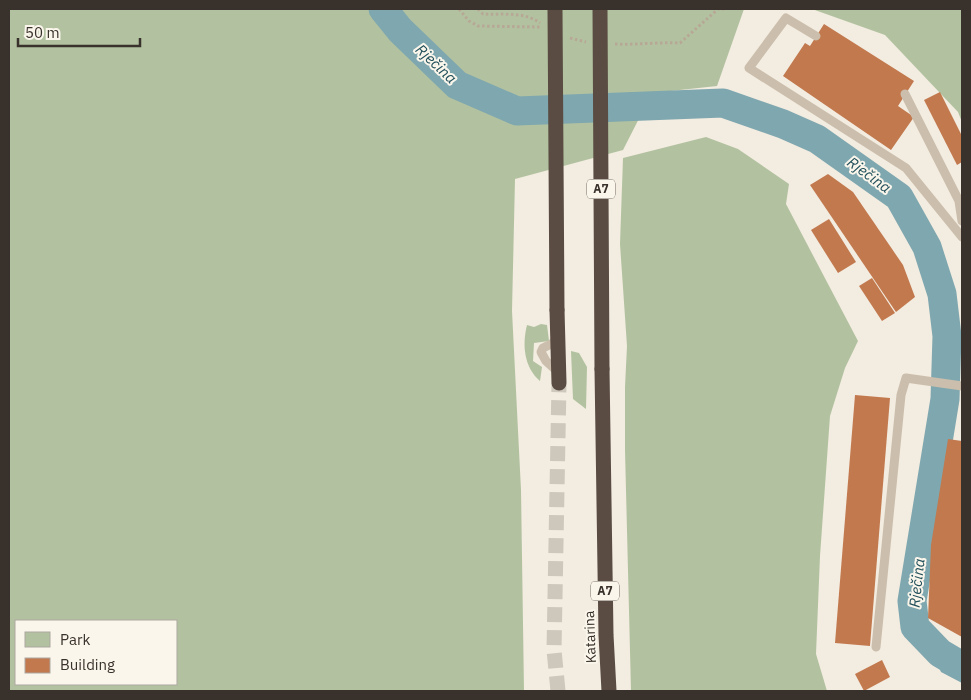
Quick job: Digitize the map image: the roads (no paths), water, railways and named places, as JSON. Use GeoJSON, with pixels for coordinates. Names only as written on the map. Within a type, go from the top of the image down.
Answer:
{"type":"FeatureCollection","features":[{"type":"Feature","properties":{"kind":"highway"},"geometry":{"type":"LineString","coordinates":[[556,9],[558,378]]}},
{"type":"Feature","properties":{"kind":"highway","name":"Katarina"},"geometry":{"type":"LineString","coordinates":[[600,9],[602,369],[606,635],[609,691]]}},
{"type":"Feature","properties":{"kind":"lane"},"geometry":{"type":"LineString","coordinates":[[816,36],[786,18],[749,68],[906,168],[962,237]]}},
{"type":"Feature","properties":{"kind":"lane"},"geometry":{"type":"LineString","coordinates":[[906,94],[959,201],[962,222]]}},
{"type":"Feature","properties":{"kind":"lane"},"geometry":{"type":"LineString","coordinates":[[876,647],[900,395],[906,378],[962,386]]}},
{"type":"Feature","properties":{"kind":"water","name":"Rječina"},"geometry":{"type":"Polygon","coordinates":[[[941,643],[962,655],[962,683],[941,672],[935,659],[941,643]]]}},
{"type":"Feature","properties":{"kind":"waterway","name":"Rječina"},"geometry":{"type":"LineString","coordinates":[[383,9],[400,30],[457,85],[517,111],[723,103],[783,124],[817,139],[899,197],[927,247],[942,294],[947,336],[945,399],[912,601],[915,627],[940,653],[962,666]]}},
{"type":"Feature","properties":{"kind":"tunnel"},"geometry":{"type":"LineString","coordinates":[[558,691],[554,650],[559,383]]}}]}
